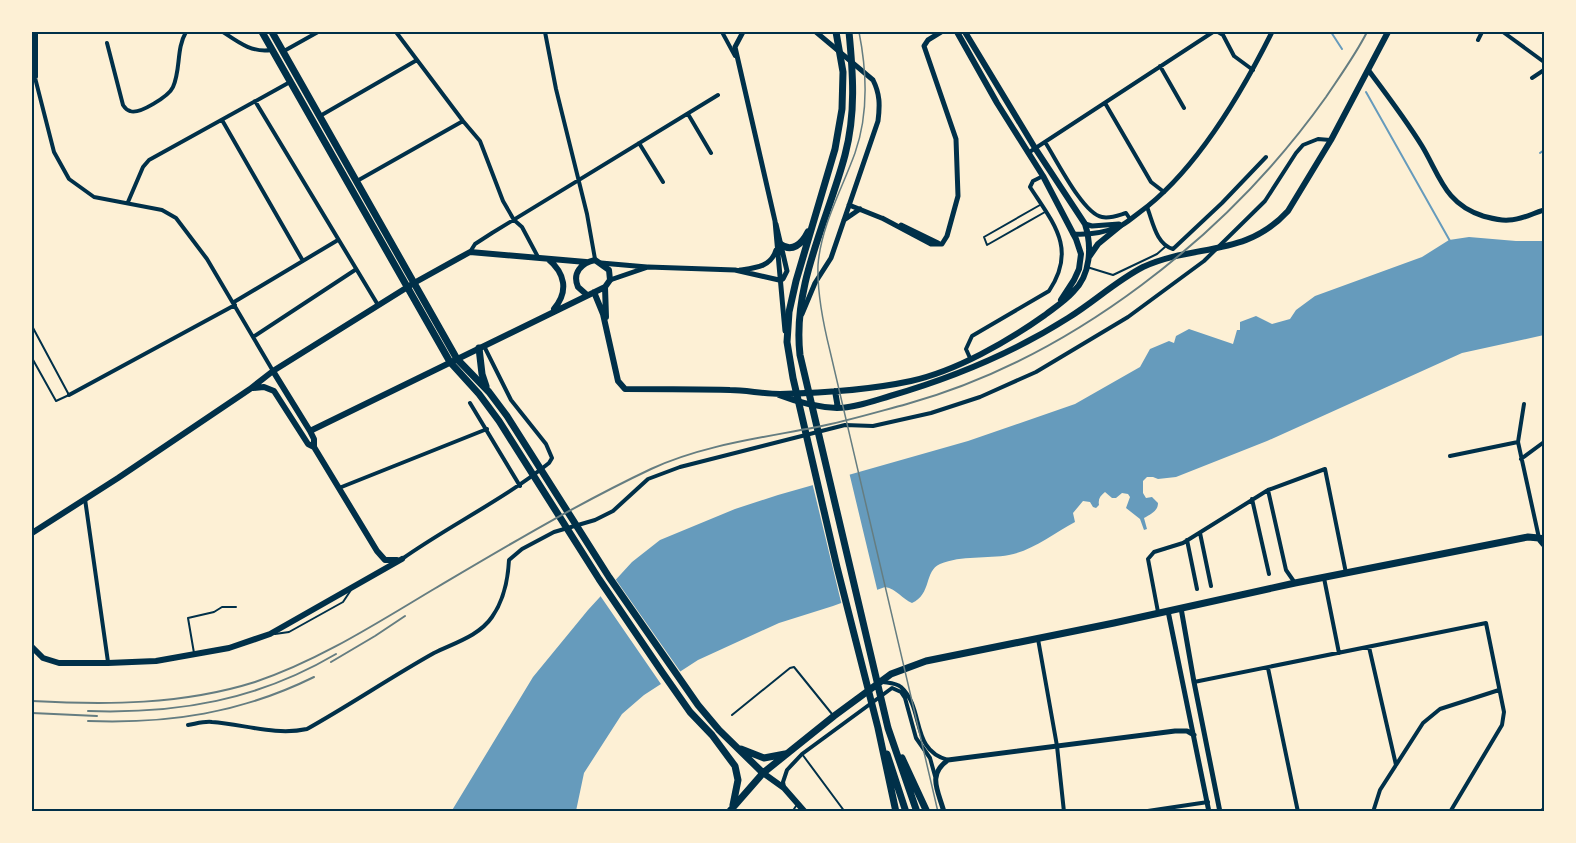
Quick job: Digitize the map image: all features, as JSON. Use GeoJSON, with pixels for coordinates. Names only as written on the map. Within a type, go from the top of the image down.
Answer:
{"type":"FeatureCollection","features":[{"type":"Feature","properties":{"kind":"highway"},"geometry":{"type":"LineString","coordinates":[[262,32],[411,285]]}},
{"type":"Feature","properties":{"kind":"highway"},"geometry":{"type":"LineString","coordinates":[[272,32],[357,181],[453,361],[499,421],[598,579],[690,712],[729,757],[737,773],[731,808]]}},
{"type":"Feature","properties":{"kind":"highway"},"geometry":{"type":"LineString","coordinates":[[836,32],[843,72],[842,109],[835,149],[796,281],[789,312],[786,342],[896,812]]}},
{"type":"Feature","properties":{"kind":"highway"},"geometry":{"type":"LineString","coordinates":[[849,32],[854,76],[849,134],[845,155],[807,279],[798,339],[888,728],[917,812]]}},
{"type":"Feature","properties":{"kind":"highway"},"geometry":{"type":"LineString","coordinates":[[778,243],[786,248],[794,248],[806,236],[823,190]]}},
{"type":"Feature","properties":{"kind":"highway"},"geometry":{"type":"LineString","coordinates":[[481,347],[482,374],[489,392]]}},
{"type":"Feature","properties":{"kind":"highway"},"geometry":{"type":"LineString","coordinates":[[453,361],[489,392],[507,416],[609,577],[698,705],[763,773]]}},
{"type":"Feature","properties":{"kind":"highway"},"geometry":{"type":"LineString","coordinates":[[731,808],[763,773],[834,716],[891,674],[926,661],[1345,572],[1528,537],[1542,537],[1545,544]]}},
{"type":"Feature","properties":{"kind":"highway"},"geometry":{"type":"LineString","coordinates":[[878,728],[906,812]]}},
{"type":"Feature","properties":{"kind":"highway"},"geometry":{"type":"LineString","coordinates":[[888,728],[927,812]]}},
{"type":"Feature","properties":{"kind":"highway"},"geometry":{"type":"LineString","coordinates":[[732,742],[764,758],[777,757],[790,752]]}},
{"type":"Feature","properties":{"kind":"main road"},"geometry":{"type":"LineString","coordinates":[[957,32],[1043,176],[1073,234],[1080,254],[1079,269],[1057,306]]}},
{"type":"Feature","properties":{"kind":"main road"},"geometry":{"type":"LineString","coordinates":[[586,262],[577,271],[576,282],[578,287],[590,293],[603,314],[618,381],[620,386],[625,388],[732,390],[777,394],[835,391],[911,381],[943,371],[991,348],[1031,324],[1076,291],[1087,267],[1089,235],[1085,224],[1035,148],[965,32]]}},
{"type":"Feature","properties":{"kind":"main road"},"geometry":{"type":"LineString","coordinates":[[777,394],[813,405],[838,408],[873,401],[951,376],[1010,351],[1053,328],[1125,277],[1145,266],[1173,257],[1249,240],[1268,230],[1288,211],[1331,140],[1388,32]]}},
{"type":"Feature","properties":{"kind":"main road"},"geometry":{"type":"LineString","coordinates":[[1062,190],[1079,224],[1075,228],[1064,219]]}},
{"type":"Feature","properties":{"kind":"main road"},"geometry":{"type":"LineString","coordinates":[[1089,257],[1098,244],[1125,223]]}},
{"type":"Feature","properties":{"kind":"main road"},"geometry":{"type":"LineString","coordinates":[[32,532],[86,499],[250,389],[273,371],[411,285],[470,252],[598,262],[609,270],[610,280],[605,287],[310,431]]}},
{"type":"Feature","properties":{"kind":"main road"},"geometry":{"type":"LineString","coordinates":[[547,258],[556,266],[564,280],[562,296],[552,312]]}},
{"type":"Feature","properties":{"kind":"main road"},"geometry":{"type":"LineString","coordinates":[[605,287],[608,332]]}},
{"type":"Feature","properties":{"kind":"main road"},"geometry":{"type":"LineString","coordinates":[[273,371],[310,431],[314,439],[314,447],[377,551],[385,560],[402,559]]}},
{"type":"Feature","properties":{"kind":"main road"},"geometry":{"type":"LineString","coordinates":[[250,389],[264,387],[274,391],[308,444],[314,447]]}},
{"type":"Feature","properties":{"kind":"main road"},"geometry":{"type":"LineString","coordinates":[[835,391],[838,408]]}},
{"type":"Feature","properties":{"kind":"main road"},"geometry":{"type":"LineString","coordinates":[[374,576],[381,566],[377,551]]}},
{"type":"Feature","properties":{"kind":"main road"},"geometry":{"type":"LineString","coordinates":[[32,647],[43,658],[59,663],[140,662],[229,648],[270,634],[402,559]]}},
{"type":"Feature","properties":{"kind":"main road"},"geometry":{"type":"LineString","coordinates":[[763,773],[784,788],[805,812]]}},
{"type":"Feature","properties":{"kind":"street"},"geometry":{"type":"LineString","coordinates":[[32,38],[36,32]]}},
{"type":"Feature","properties":{"kind":"street"},"geometry":{"type":"LineString","coordinates":[[36,32],[36,81]]}},
{"type":"Feature","properties":{"kind":"street"},"geometry":{"type":"LineString","coordinates":[[106,43],[123,105],[127,110],[134,112],[170,92],[174,86],[180,47],[186,32]]}},
{"type":"Feature","properties":{"kind":"street"},"geometry":{"type":"LineString","coordinates":[[223,32],[249,48],[273,53],[283,52],[318,32]]}},
{"type":"Feature","properties":{"kind":"street"},"geometry":{"type":"LineString","coordinates":[[396,32],[480,141],[489,168],[514,220],[522,227],[539,258]]}},
{"type":"Feature","properties":{"kind":"street"},"geometry":{"type":"LineString","coordinates":[[545,32],[598,262],[648,267],[735,270],[761,267],[774,256],[778,243],[778,227],[735,47],[743,32]]}},
{"type":"Feature","properties":{"kind":"street"},"geometry":{"type":"LineString","coordinates":[[722,32],[740,64]]}},
{"type":"Feature","properties":{"kind":"street"},"geometry":{"type":"LineString","coordinates":[[729,32],[737,32]]}},
{"type":"Feature","properties":{"kind":"street"},"geometry":{"type":"LineString","coordinates":[[800,318],[815,283],[829,261],[878,121],[879,98],[873,80],[816,32]]}},
{"type":"Feature","properties":{"kind":"street"},"geometry":{"type":"LineString","coordinates":[[849,204],[882,218],[931,244],[940,244],[947,236],[958,196],[956,139],[924,46],[928,40],[941,32]]}},
{"type":"Feature","properties":{"kind":"street"},"geometry":{"type":"LineString","coordinates":[[1028,153],[1213,32]]}},
{"type":"Feature","properties":{"kind":"street"},"geometry":{"type":"LineString","coordinates":[[1218,32],[1223,35],[1234,56],[1253,70]]}},
{"type":"Feature","properties":{"kind":"street"},"geometry":{"type":"LineString","coordinates":[[1073,234],[1089,235],[1125,223],[1165,192],[1208,140],[1243,88],[1272,32]]}},
{"type":"Feature","properties":{"kind":"street"},"geometry":{"type":"LineString","coordinates":[[1478,40],[1482,32]]}},
{"type":"Feature","properties":{"kind":"street"},"geometry":{"type":"LineString","coordinates":[[1503,32],[1545,62]]}},
{"type":"Feature","properties":{"kind":"street"},"geometry":{"type":"LineString","coordinates":[[320,116],[417,60]]}},
{"type":"Feature","properties":{"kind":"street"},"geometry":{"type":"LineString","coordinates":[[32,66],[54,152],[69,179],[94,197],[162,210],[176,218],[207,259],[273,371]]}},
{"type":"Feature","properties":{"kind":"street"},"geometry":{"type":"LineString","coordinates":[[1160,66],[1184,108]]}},
{"type":"Feature","properties":{"kind":"street"},"geometry":{"type":"LineString","coordinates":[[1532,78],[1545,70]]}},
{"type":"Feature","properties":{"kind":"street"},"geometry":{"type":"LineString","coordinates":[[1369,71],[1421,145],[1447,193],[1459,205],[1475,213],[1508,221],[1545,210]]}},
{"type":"Feature","properties":{"kind":"street"},"geometry":{"type":"LineString","coordinates":[[128,202],[143,167],[149,160],[290,82]]}},
{"type":"Feature","properties":{"kind":"street"},"geometry":{"type":"LineString","coordinates":[[470,252],[475,244],[718,95]]}},
{"type":"Feature","properties":{"kind":"street"},"geometry":{"type":"LineString","coordinates":[[255,102],[378,306]]}},
{"type":"Feature","properties":{"kind":"street"},"geometry":{"type":"LineString","coordinates":[[1105,103],[1151,182],[1165,192]]}},
{"type":"Feature","properties":{"kind":"street"},"geometry":{"type":"LineString","coordinates":[[688,114],[711,153]]}},
{"type":"Feature","properties":{"kind":"street"},"geometry":{"type":"LineString","coordinates":[[222,120],[303,261]]}},
{"type":"Feature","properties":{"kind":"street"},"geometry":{"type":"LineString","coordinates":[[357,181],[463,121]]}},
{"type":"Feature","properties":{"kind":"street"},"geometry":{"type":"LineString","coordinates":[[188,725],[210,721],[255,728],[296,731],[307,729],[435,653],[482,628],[492,617],[503,595],[509,560],[522,549],[554,532],[595,520],[613,511],[648,479],[680,466],[845,425],[873,426],[931,413],[980,397],[1036,372],[1128,317],[1204,261],[1265,201],[1303,145],[1318,139],[1331,140]]}},
{"type":"Feature","properties":{"kind":"street"},"geometry":{"type":"LineString","coordinates":[[1045,142],[1092,213],[1101,218],[1126,213],[1125,223]]}},
{"type":"Feature","properties":{"kind":"street"},"geometry":{"type":"LineString","coordinates":[[639,144],[663,182]]}},
{"type":"Feature","properties":{"kind":"street"},"geometry":{"type":"LineString","coordinates":[[1147,207],[1157,235],[1165,247],[1173,249],[1184,241],[1266,157]]}},
{"type":"Feature","properties":{"kind":"street"},"geometry":{"type":"LineString","coordinates":[[970,358],[966,349],[972,336],[1049,291],[1056,280],[1062,264],[1062,245],[1030,187],[1033,181],[1043,176]]}},
{"type":"Feature","properties":{"kind":"street"},"geometry":{"type":"LineString","coordinates":[[844,220],[860,209]]}},
{"type":"Feature","properties":{"kind":"street"},"geometry":{"type":"LineString","coordinates":[[1085,224],[1104,226],[1125,223]]}},
{"type":"Feature","properties":{"kind":"street"},"geometry":{"type":"LineString","coordinates":[[69,395],[234,304],[338,240]]}},
{"type":"Feature","properties":{"kind":"street"},"geometry":{"type":"LineString","coordinates":[[735,270],[767,278],[783,279],[787,271],[778,243]]}},
{"type":"Feature","properties":{"kind":"street"},"geometry":{"type":"LineString","coordinates":[[610,280],[648,267]]}},
{"type":"Feature","properties":{"kind":"street"},"geometry":{"type":"LineString","coordinates":[[253,337],[356,270]]}},
{"type":"Feature","properties":{"kind":"street"},"geometry":{"type":"LineString","coordinates":[[767,278],[777,286],[781,293]]}},
{"type":"Feature","properties":{"kind":"street"},"geometry":{"type":"LineString","coordinates":[[780,280],[786,342]]}},
{"type":"Feature","properties":{"kind":"street"},"geometry":{"type":"LineString","coordinates":[[402,559],[435,536],[520,486],[552,458],[546,444],[511,400],[481,347]]}},
{"type":"Feature","properties":{"kind":"street"},"geometry":{"type":"LineString","coordinates":[[470,403],[520,486]]}},
{"type":"Feature","properties":{"kind":"street"},"geometry":{"type":"LineString","coordinates":[[1524,404],[1518,442],[1542,537]]}},
{"type":"Feature","properties":{"kind":"street"},"geometry":{"type":"LineString","coordinates":[[339,488],[487,429]]}},
{"type":"Feature","properties":{"kind":"street"},"geometry":{"type":"LineString","coordinates":[[1450,456],[1518,442]]}},
{"type":"Feature","properties":{"kind":"street"},"geometry":{"type":"LineString","coordinates":[[1521,459],[1545,442]]}},
{"type":"Feature","properties":{"kind":"street"},"geometry":{"type":"LineString","coordinates":[[1158,613],[1148,559],[1154,552],[1200,533],[1268,489],[1325,469],[1345,572]]}},
{"type":"Feature","properties":{"kind":"street"},"geometry":{"type":"LineString","coordinates":[[1268,489],[1286,570],[1295,583]]}},
{"type":"Feature","properties":{"kind":"street"},"geometry":{"type":"LineString","coordinates":[[86,499],[108,663]]}},
{"type":"Feature","properties":{"kind":"street"},"geometry":{"type":"LineString","coordinates":[[1252,499],[1269,574]]}},
{"type":"Feature","properties":{"kind":"street"},"geometry":{"type":"LineString","coordinates":[[1200,533],[1211,586]]}},
{"type":"Feature","properties":{"kind":"street"},"geometry":{"type":"LineString","coordinates":[[1187,540],[1197,589]]}},
{"type":"Feature","properties":{"kind":"street"},"geometry":{"type":"LineString","coordinates":[[1324,578],[1339,653]]}},
{"type":"Feature","properties":{"kind":"street"},"geometry":{"type":"LineString","coordinates":[[1181,608],[1220,812]]}},
{"type":"Feature","properties":{"kind":"street"},"geometry":{"type":"LineString","coordinates":[[1168,611],[1209,812]]}},
{"type":"Feature","properties":{"kind":"street"},"geometry":{"type":"LineString","coordinates":[[1194,682],[1485,623],[1504,712],[1502,724],[1450,812]]}},
{"type":"Feature","properties":{"kind":"street"},"geometry":{"type":"LineString","coordinates":[[1038,638],[1057,746],[1064,812]]}},
{"type":"Feature","properties":{"kind":"street"},"geometry":{"type":"LineString","coordinates":[[1369,647],[1396,765]]}},
{"type":"Feature","properties":{"kind":"street"},"geometry":{"type":"LineString","coordinates":[[1268,668],[1298,812]]}},
{"type":"Feature","properties":{"kind":"street"},"geometry":{"type":"LineString","coordinates":[[882,681],[899,686],[904,691],[915,712],[922,738],[929,751],[948,760],[1175,731],[1187,731],[1194,735]]}},
{"type":"Feature","properties":{"kind":"street"},"geometry":{"type":"LineString","coordinates":[[784,788],[783,782],[787,770],[802,754],[892,688],[901,692],[905,698],[916,738],[930,758],[944,812]]}},
{"type":"Feature","properties":{"kind":"street"},"geometry":{"type":"LineString","coordinates":[[1373,812],[1380,790],[1419,728],[1432,714],[1447,706],[1499,690]]}},
{"type":"Feature","properties":{"kind":"street"},"geometry":{"type":"LineString","coordinates":[[934,776],[937,769],[948,760]]}},
{"type":"Feature","properties":{"kind":"street"},"geometry":{"type":"LineString","coordinates":[[1141,812],[1208,802]]}},
{"type":"Feature","properties":{"kind":"lane"},"geometry":{"type":"LineString","coordinates":[[1041,204],[984,239],[988,246],[1045,212]]}},
{"type":"Feature","properties":{"kind":"lane"},"geometry":{"type":"LineString","coordinates":[[1087,267],[1113,275],[1157,254],[1165,247]]}},
{"type":"Feature","properties":{"kind":"lane"},"geometry":{"type":"LineString","coordinates":[[32,326],[69,395],[56,401],[32,358]]}},
{"type":"Feature","properties":{"kind":"lane"},"geometry":{"type":"LineString","coordinates":[[194,655],[188,618],[214,612],[222,607],[236,607]]}},
{"type":"Feature","properties":{"kind":"lane"},"geometry":{"type":"LineString","coordinates":[[732,715],[794,667],[798,669],[834,716]]}},
{"type":"Feature","properties":{"kind":"lane"},"geometry":{"type":"LineString","coordinates":[[802,754],[845,812]]}},
{"type":"Feature","properties":{"kind":"lane"},"geometry":{"type":"LineString","coordinates":[[792,812],[798,803]]}},
{"type":"Feature","properties":{"kind":"water"},"geometry":{"type":"Polygon","coordinates":[[[1469,237],[1544,241],[1544,335],[1462,353],[1267,441],[1176,477],[1158,479],[1147,477],[1143,481],[1143,493],[1146,498],[1152,497],[1158,506],[1152,514],[1144,518],[1147,529],[1144,530],[1140,519],[1126,508],[1130,497],[1128,494],[1122,493],[1112,498],[1105,492],[1096,508],[1090,502],[1083,501],[1073,513],[1075,522],[1026,550],[1009,555],[957,559],[940,564],[932,572],[923,594],[912,603],[885,587],[779,623],[698,660],[644,695],[622,714],[584,773],[576,811],[451,812],[533,677],[588,610],[632,562],[660,540],[735,509],[968,441],[1075,404],[1140,367],[1150,349],[1169,341],[1174,343],[1176,336],[1189,329],[1233,344],[1237,330],[1240,330],[1240,322],[1256,316],[1272,324],[1290,319],[1296,310],[1315,296],[1422,257],[1449,240],[1469,237]]]}},
{"type":"Feature","properties":{"kind":"pier"},"geometry":{"type":"Polygon","coordinates":[[[849,472],[878,593],[842,606],[812,482],[849,472]]]}},
{"type":"Feature","properties":{"kind":"pier"},"geometry":{"type":"Polygon","coordinates":[[[614,577],[682,674],[663,687],[599,594],[614,577]]]}},
{"type":"Feature","properties":{"kind":"waterway"},"geometry":{"type":"LineString","coordinates":[[1331,32],[1342,49]]}},
{"type":"Feature","properties":{"kind":"waterway"},"geometry":{"type":"LineString","coordinates":[[1366,92],[1450,241]]}},
{"type":"Feature","properties":{"kind":"waterway"},"geometry":{"type":"LineString","coordinates":[[1540,153],[1544,150]]}},
{"type":"Feature","properties":{"kind":"tram line"},"geometry":{"type":"LineString","coordinates":[[859,32],[865,77],[863,123],[855,153],[823,236],[818,265],[820,298],[827,340],[938,812]]}},
{"type":"Feature","properties":{"kind":"railway"},"geometry":{"type":"LineString","coordinates":[[32,701],[144,702],[200,695],[255,682],[302,663],[347,640],[541,526],[651,469],[712,448],[828,425],[907,404],[968,383],[1028,356],[1086,323],[1142,285],[1194,243],[1242,197],[1287,148],[1326,97],[1367,32]]}},
{"type":"Feature","properties":{"kind":"railway"},"geometry":{"type":"LineString","coordinates":[[331,662],[405,616]]}},
{"type":"Feature","properties":{"kind":"railway"},"geometry":{"type":"LineString","coordinates":[[88,711],[154,710],[216,701],[277,683],[336,654]]}},
{"type":"Feature","properties":{"kind":"railway"},"geometry":{"type":"LineString","coordinates":[[88,721],[147,720],[204,714],[259,699],[314,677]]}},
{"type":"Feature","properties":{"kind":"railway"},"geometry":{"type":"LineString","coordinates":[[32,713],[97,716]]}}]}
